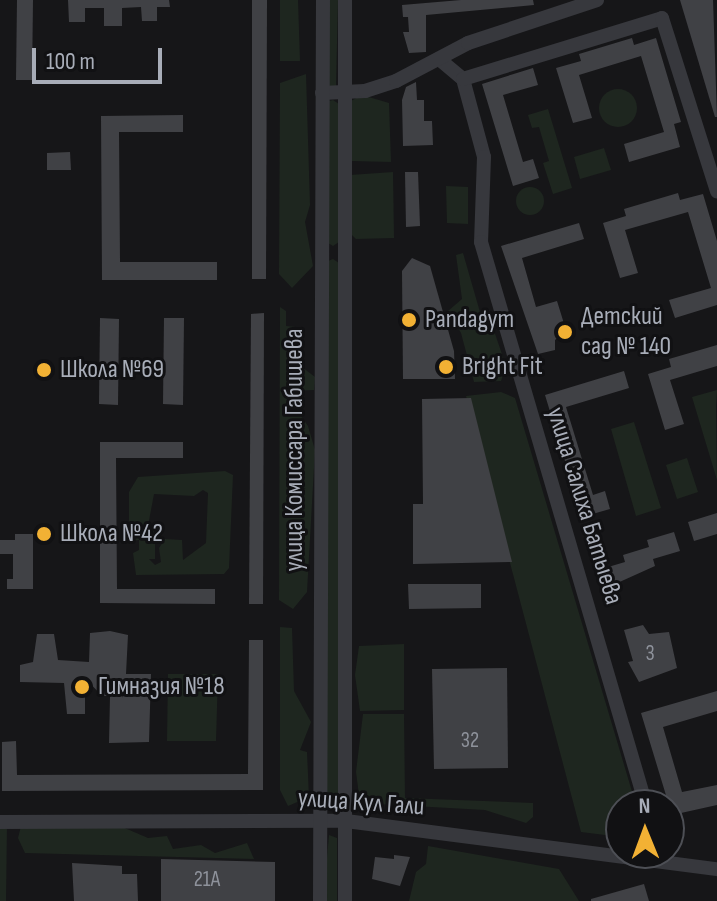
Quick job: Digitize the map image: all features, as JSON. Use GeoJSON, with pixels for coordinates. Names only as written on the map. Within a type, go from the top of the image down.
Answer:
{"type":"FeatureCollection","features":[{"type":"Feature","properties":{"kind":"street","name":"улица Комиссара Габишева"},"geometry":{"type":"LineString","coordinates":[[320,901],[323,0]]}},
{"type":"Feature","properties":{"kind":"street","name":"улица Комиссара Габишева"},"geometry":{"type":"LineString","coordinates":[[345,0],[345,901]]}},
{"type":"Feature","properties":{"kind":"street"},"geometry":{"type":"LineString","coordinates":[[322,93],[346,93],[396,81],[468,43],[597,0]]}},
{"type":"Feature","properties":{"kind":"street"},"geometry":{"type":"LineString","coordinates":[[439,59],[463,79],[662,18],[717,191]]}},
{"type":"Feature","properties":{"kind":"street","name":"улица Салиха Батыева"},"geometry":{"type":"LineString","coordinates":[[463,79],[484,157],[481,242],[641,789]]}},
{"type":"Feature","properties":{"kind":"street"},"geometry":{"type":"LineString","coordinates":[[321,252],[345,252]]}},
{"type":"Feature","properties":{"kind":"street","name":"улица Кул Гали"},"geometry":{"type":"LineString","coordinates":[[0,822],[346,821],[605,852]]}},
{"type":"Feature","properties":{"kind":"street","name":"улица Кул Гали"},"geometry":{"type":"LineString","coordinates":[[685,863],[717,869]]}},
{"type":"Feature","properties":{"kind":"shaded area"},"geometry":{"type":"Polygon","coordinates":[[[280,0],[298,0],[300,61],[280,61],[280,0]]]}},
{"type":"Feature","properties":{"kind":"shaded area"},"geometry":{"type":"Polygon","coordinates":[[[326,0],[338,0],[336,86],[328,86],[326,0]]]}},
{"type":"Feature","properties":{"kind":"shaded area"},"geometry":{"type":"Polygon","coordinates":[[[306,74],[310,205],[305,222],[313,266],[292,288],[279,274],[280,83],[306,74]]]}},
{"type":"Feature","properties":{"kind":"shaded area"},"geometry":{"type":"Polygon","coordinates":[[[618,89],[632,94],[637,108],[632,122],[618,127],[604,122],[599,108],[604,94],[618,89]]]}},
{"type":"Feature","properties":{"kind":"shaded area"},"geometry":{"type":"Polygon","coordinates":[[[362,95],[389,103],[391,162],[352,161],[349,102],[362,95]]]}},
{"type":"Feature","properties":{"kind":"shaded area"},"geometry":{"type":"Polygon","coordinates":[[[329,101],[339,104],[339,242],[333,246],[328,243],[329,101]]]}},
{"type":"Feature","properties":{"kind":"shaded area"},"geometry":{"type":"Polygon","coordinates":[[[548,109],[572,188],[553,194],[543,163],[549,161],[539,127],[532,128],[528,115],[548,109]]]}},
{"type":"Feature","properties":{"kind":"shaded area"},"geometry":{"type":"Polygon","coordinates":[[[604,148],[611,170],[580,179],[574,157],[604,148]]]}},
{"type":"Feature","properties":{"kind":"shaded area"},"geometry":{"type":"Polygon","coordinates":[[[393,172],[394,238],[356,239],[351,234],[350,175],[393,172]]]}},
{"type":"Feature","properties":{"kind":"shaded area"},"geometry":{"type":"Polygon","coordinates":[[[446,186],[468,187],[468,224],[447,223],[446,186]]]}},
{"type":"Feature","properties":{"kind":"shaded area"},"geometry":{"type":"Polygon","coordinates":[[[530,187],[540,191],[544,201],[540,211],[530,215],[520,211],[516,201],[520,191],[530,187]]]}},
{"type":"Feature","properties":{"kind":"shaded area"},"geometry":{"type":"Polygon","coordinates":[[[463,253],[480,312],[489,316],[506,366],[501,381],[474,382],[461,333],[448,311],[462,299],[456,255],[463,253]]]}},
{"type":"Feature","properties":{"kind":"shaded area"},"geometry":{"type":"Polygon","coordinates":[[[333,259],[339,263],[338,799],[324,799],[328,261],[333,259]]]}},
{"type":"Feature","properties":{"kind":"shaded area"},"geometry":{"type":"Polygon","coordinates":[[[280,307],[286,311],[286,326],[296,327],[298,364],[315,377],[314,390],[291,391],[290,400],[308,426],[315,450],[307,592],[293,609],[279,600],[280,307]]]}},
{"type":"Feature","properties":{"kind":"shaded area"},"geometry":{"type":"Polygon","coordinates":[[[717,390],[716,407],[717,480],[692,397],[717,390]]]}},
{"type":"Feature","properties":{"kind":"shaded area"},"geometry":{"type":"Polygon","coordinates":[[[501,392],[515,398],[631,789],[605,789],[605,835],[581,832],[466,396],[501,392]]]}},
{"type":"Feature","properties":{"kind":"shaded area"},"geometry":{"type":"Polygon","coordinates":[[[634,422],[661,508],[636,516],[611,429],[634,422]]]}},
{"type":"Feature","properties":{"kind":"shaded area"},"geometry":{"type":"Polygon","coordinates":[[[687,458],[698,492],[677,499],[666,465],[687,458]]]}},
{"type":"Feature","properties":{"kind":"shaded area"},"geometry":{"type":"Polygon","coordinates":[[[225,471],[233,475],[229,568],[224,574],[136,575],[133,553],[139,550],[139,540],[129,541],[129,492],[138,477],[225,471]],[[203,490],[194,496],[154,494],[148,526],[155,527],[155,559],[149,559],[155,565],[161,562],[159,548],[165,539],[182,540],[183,560],[206,543],[208,493],[203,490]]]}},
{"type":"Feature","properties":{"kind":"shaded area"},"geometry":{"type":"Polygon","coordinates":[[[280,627],[292,628],[294,691],[311,722],[300,750],[307,752],[309,797],[288,806],[280,790],[280,627]]]}},
{"type":"Feature","properties":{"kind":"shaded area"},"geometry":{"type":"Polygon","coordinates":[[[404,644],[404,710],[360,711],[355,675],[359,646],[404,644]]]}},
{"type":"Feature","properties":{"kind":"shaded area"},"geometry":{"type":"Polygon","coordinates":[[[168,674],[218,674],[216,741],[167,741],[168,674]]]}},
{"type":"Feature","properties":{"kind":"shaded area"},"geometry":{"type":"Polygon","coordinates":[[[363,714],[404,714],[405,798],[533,803],[533,817],[526,823],[485,810],[360,803],[356,772],[363,714]]]}},
{"type":"Feature","properties":{"kind":"shaded area"},"geometry":{"type":"Polygon","coordinates":[[[0,824],[7,824],[6,901],[0,901],[0,824]]]}},
{"type":"Feature","properties":{"kind":"shaded area"},"geometry":{"type":"Polygon","coordinates":[[[21,826],[120,826],[148,838],[167,836],[173,849],[201,845],[215,853],[247,843],[254,859],[25,853],[18,838],[21,826]]]}},
{"type":"Feature","properties":{"kind":"shaded area"},"geometry":{"type":"Polygon","coordinates":[[[329,835],[337,838],[337,901],[323,901],[329,835]]]}},
{"type":"Feature","properties":{"kind":"shaded area"},"geometry":{"type":"Polygon","coordinates":[[[428,846],[559,869],[579,901],[409,901],[416,872],[426,864],[428,846]]]}},
{"type":"Feature","properties":{"kind":"building"},"geometry":{"type":"Polygon","coordinates":[[[17,0],[33,0],[32,80],[16,80],[17,0]]]}},
{"type":"Feature","properties":{"kind":"building"},"geometry":{"type":"Polygon","coordinates":[[[68,0],[169,0],[170,7],[157,7],[157,21],[142,21],[141,7],[122,8],[122,26],[104,26],[104,8],[85,8],[85,22],[69,22],[68,0]]]}},
{"type":"Feature","properties":{"kind":"building"},"geometry":{"type":"Polygon","coordinates":[[[252,0],[267,0],[266,279],[252,279],[252,0]]]}},
{"type":"Feature","properties":{"kind":"building"},"geometry":{"type":"Polygon","coordinates":[[[461,0],[533,0],[534,5],[426,15],[426,52],[409,53],[403,32],[409,32],[408,17],[403,17],[402,5],[461,0]]]}},
{"type":"Feature","properties":{"kind":"building"},"geometry":{"type":"Polygon","coordinates":[[[680,0],[713,0],[717,117],[715,117],[680,0]]]}},
{"type":"Feature","properties":{"kind":"building"},"geometry":{"type":"Polygon","coordinates":[[[632,38],[634,45],[656,38],[681,122],[674,124],[680,147],[629,162],[624,144],[664,132],[641,56],[579,75],[592,118],[573,123],[556,68],[581,61],[579,54],[632,38]]]}},
{"type":"Feature","properties":{"kind":"building"},"geometry":{"type":"Polygon","coordinates":[[[533,68],[538,85],[503,95],[523,162],[533,159],[539,178],[513,186],[482,84],[533,68]]]}},
{"type":"Feature","properties":{"kind":"building"},"geometry":{"type":"Polygon","coordinates":[[[416,82],[417,100],[424,100],[424,121],[432,121],[433,145],[403,146],[402,100],[406,87],[416,82]]]}},
{"type":"Feature","properties":{"kind":"building"},"geometry":{"type":"Polygon","coordinates":[[[183,115],[183,132],[119,132],[120,262],[217,262],[217,280],[102,280],[101,116],[183,115]]]}},
{"type":"Feature","properties":{"kind":"building"},"geometry":{"type":"Polygon","coordinates":[[[70,152],[71,170],[47,170],[47,153],[70,152]]]}},
{"type":"Feature","properties":{"kind":"building"},"geometry":{"type":"Polygon","coordinates":[[[405,172],[418,172],[420,226],[406,227],[405,172]]]}},
{"type":"Feature","properties":{"kind":"building"},"geometry":{"type":"Polygon","coordinates":[[[678,193],[680,200],[703,194],[717,241],[717,305],[675,318],[669,300],[711,288],[688,212],[625,230],[638,273],[620,278],[603,223],[626,216],[624,209],[678,193]]]}},
{"type":"Feature","properties":{"kind":"building"},"geometry":{"type":"Polygon","coordinates":[[[579,223],[584,239],[522,258],[536,307],[557,301],[566,330],[555,340],[555,350],[538,354],[501,246],[579,223]]]}},
{"type":"Feature","properties":{"kind":"building"},"geometry":{"type":"Polygon","coordinates":[[[412,258],[430,266],[454,351],[455,379],[403,379],[402,271],[412,258]]]}},
{"type":"Feature","properties":{"kind":"building"},"geometry":{"type":"Polygon","coordinates":[[[264,313],[263,604],[249,604],[251,314],[264,313]]]}},
{"type":"Feature","properties":{"kind":"building"},"geometry":{"type":"Polygon","coordinates":[[[100,318],[119,319],[118,405],[99,404],[100,318]]]}},
{"type":"Feature","properties":{"kind":"building"},"geometry":{"type":"Polygon","coordinates":[[[164,318],[184,318],[183,405],[163,404],[164,318]]]}},
{"type":"Feature","properties":{"kind":"building"},"geometry":{"type":"Polygon","coordinates":[[[717,345],[717,366],[670,380],[684,424],[665,430],[648,374],[671,367],[669,359],[717,345]]]}},
{"type":"Feature","properties":{"kind":"building"},"geometry":{"type":"Polygon","coordinates":[[[624,371],[629,388],[566,407],[593,495],[605,491],[610,509],[582,517],[545,395],[624,371]]]}},
{"type":"Feature","properties":{"kind":"building"},"geometry":{"type":"Polygon","coordinates":[[[471,398],[512,562],[413,564],[413,504],[423,504],[422,399],[471,398]]]}},
{"type":"Feature","properties":{"kind":"building"},"geometry":{"type":"Polygon","coordinates":[[[100,442],[183,442],[183,458],[116,458],[117,589],[215,589],[215,604],[100,603],[100,442]]]}},
{"type":"Feature","properties":{"kind":"building"},"geometry":{"type":"Polygon","coordinates":[[[717,513],[717,534],[694,541],[688,522],[717,513]]]}},
{"type":"Feature","properties":{"kind":"building"},"geometry":{"type":"Polygon","coordinates":[[[674,532],[680,551],[653,559],[655,566],[604,589],[598,570],[625,562],[623,555],[649,547],[647,540],[674,532]]]}},
{"type":"Feature","properties":{"kind":"building"},"geometry":{"type":"Polygon","coordinates":[[[15,534],[33,534],[33,589],[7,589],[7,579],[13,579],[13,554],[0,554],[0,540],[15,540],[15,534]]]}},
{"type":"Feature","properties":{"kind":"building"},"geometry":{"type":"Polygon","coordinates":[[[408,584],[481,584],[481,608],[409,609],[408,584]]]}},
{"type":"Feature","properties":{"kind":"building"},"geometry":{"type":"Polygon","coordinates":[[[643,625],[649,634],[669,632],[677,668],[639,682],[628,662],[633,661],[624,630],[643,625]]]}},
{"type":"Feature","properties":{"kind":"building"},"geometry":{"type":"Polygon","coordinates":[[[110,631],[128,635],[126,674],[151,674],[149,742],[109,743],[110,696],[102,696],[85,678],[85,714],[67,714],[64,683],[20,682],[20,665],[33,662],[37,634],[54,634],[58,660],[89,662],[90,633],[110,631]]]}},
{"type":"Feature","properties":{"kind":"building"},"geometry":{"type":"Polygon","coordinates":[[[249,640],[263,640],[263,790],[2,791],[2,742],[16,741],[17,775],[248,774],[249,640]]]}},
{"type":"Feature","properties":{"kind":"building"},"geometry":{"type":"Polygon","coordinates":[[[507,668],[508,768],[434,769],[432,669],[507,668]]]}},
{"type":"Feature","properties":{"kind":"building"},"geometry":{"type":"Polygon","coordinates":[[[717,691],[717,711],[663,727],[681,789],[664,789],[641,713],[717,691]]]}},
{"type":"Feature","properties":{"kind":"building"},"geometry":{"type":"Polygon","coordinates":[[[717,785],[717,805],[685,812],[685,791],[717,785]]]}},
{"type":"Feature","properties":{"kind":"building"},"geometry":{"type":"Polygon","coordinates":[[[394,855],[410,857],[400,886],[372,879],[375,857],[394,859],[394,855]]]}},
{"type":"Feature","properties":{"kind":"building"},"geometry":{"type":"Polygon","coordinates":[[[161,859],[275,862],[275,901],[161,901],[161,859]]]}},
{"type":"Feature","properties":{"kind":"building"},"geometry":{"type":"Polygon","coordinates":[[[72,863],[122,866],[122,874],[137,874],[138,901],[74,901],[72,863]]]}},
{"type":"Feature","properties":{"kind":"building"},"geometry":{"type":"Polygon","coordinates":[[[644,884],[649,901],[591,901],[591,899],[644,884]]]}},
{"type":"Feature","properties":{"kind":"place","name":"Pandagym"},"geometry":{"type":"Point","coordinates":[409,320]}},
{"type":"Feature","properties":{"kind":"place","name":"Детский сад № 140"},"geometry":{"type":"Point","coordinates":[565,332]}},
{"type":"Feature","properties":{"kind":"place","name":"Bright Fit"},"geometry":{"type":"Point","coordinates":[446,367]}},
{"type":"Feature","properties":{"kind":"place","name":"Школа №69"},"geometry":{"type":"Point","coordinates":[44,370]}},
{"type":"Feature","properties":{"kind":"place","name":"Школа №42"},"geometry":{"type":"Point","coordinates":[44,534]}},
{"type":"Feature","properties":{"kind":"place","name":"Гимназия №18"},"geometry":{"type":"Point","coordinates":[82,687]}}]}
